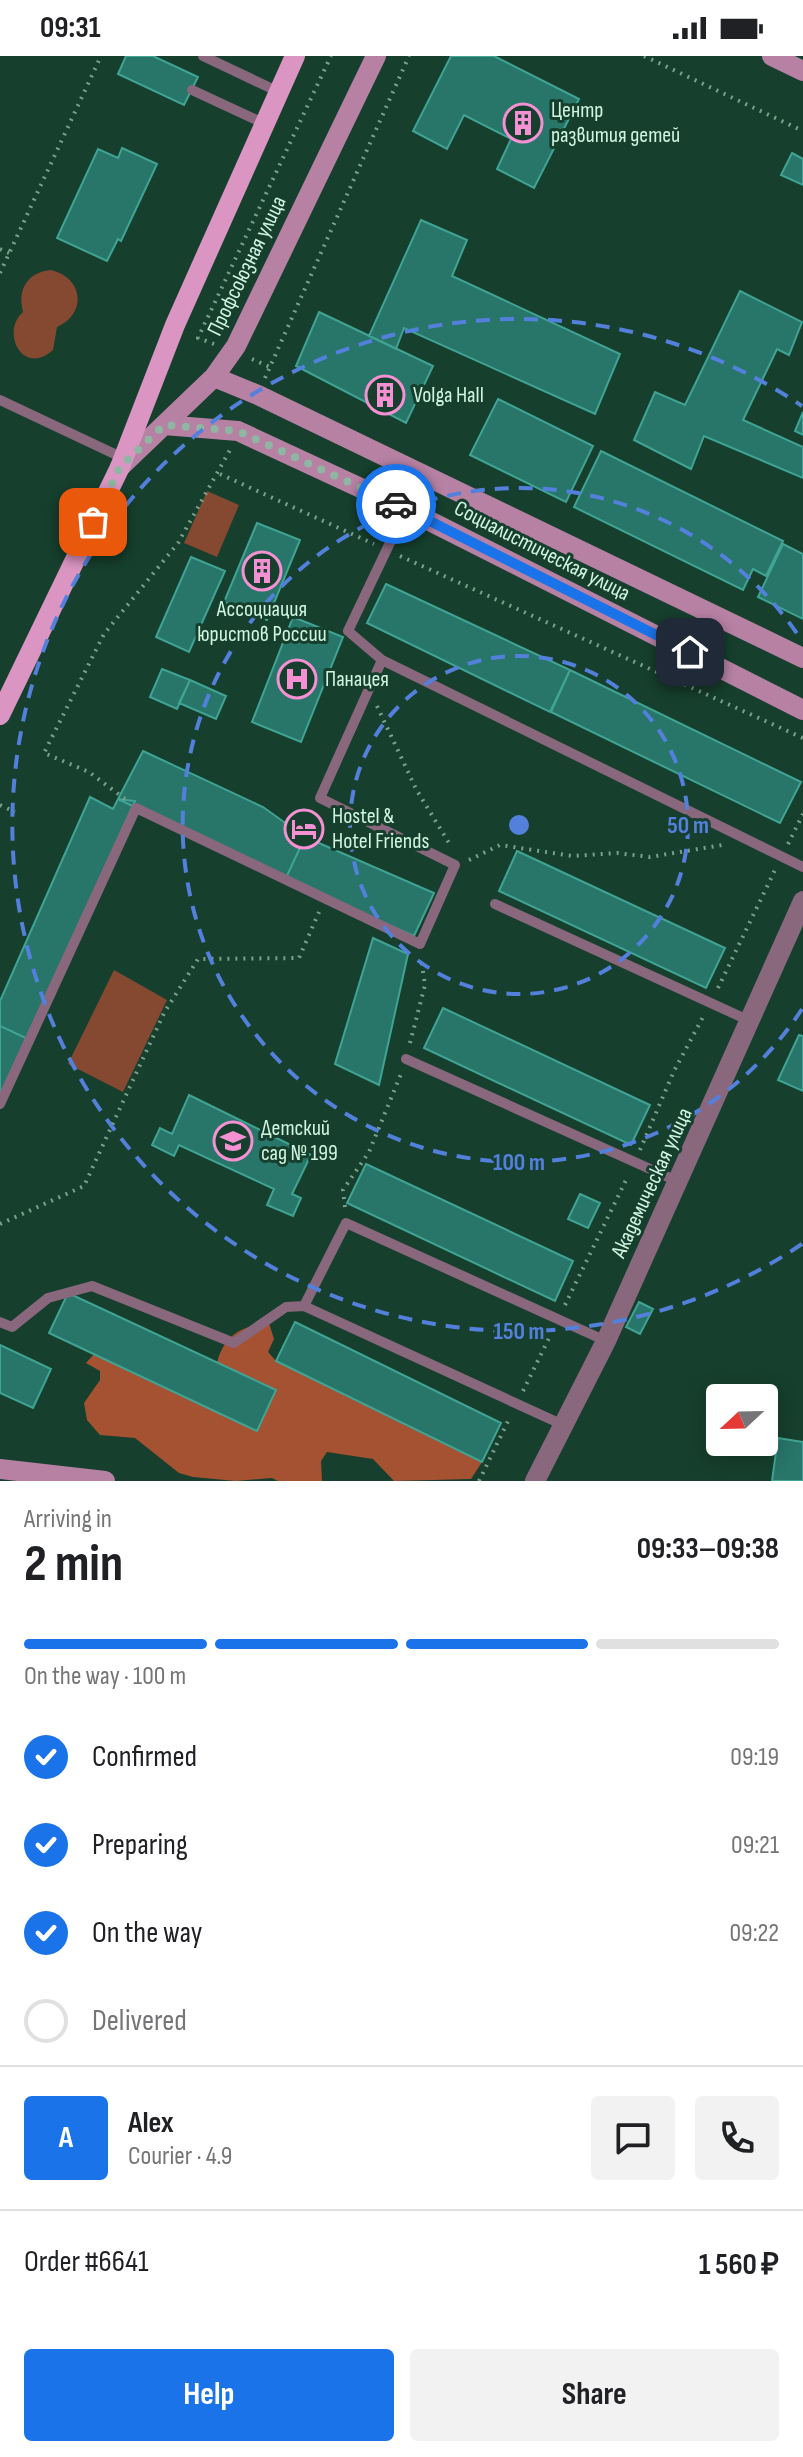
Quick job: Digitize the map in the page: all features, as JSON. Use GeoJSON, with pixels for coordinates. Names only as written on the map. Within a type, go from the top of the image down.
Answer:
{"type":"FeatureCollection","features":[{"type":"Feature","properties":{"kind":"main road","name":"Профсоюзная улица"},"geometry":{"type":"LineString","coordinates":[[0,715],[121,462],[175,325],[295,56]]}},
{"type":"Feature","properties":{"kind":"street","name":"Профсоюзная улица"},"geometry":{"type":"LineString","coordinates":[[121,462],[214,377],[236,346],[376,56]]}},
{"type":"Feature","properties":{"kind":"street"},"geometry":{"type":"LineString","coordinates":[[772,56],[803,71]]}},
{"type":"Feature","properties":{"kind":"street","name":"Социалистическая улица"},"geometry":{"type":"LineString","coordinates":[[214,377],[258,395],[803,658]]}},
{"type":"Feature","properties":{"kind":"street","name":"Социалистическая улица"},"geometry":{"type":"LineString","coordinates":[[164,425],[238,431],[406,509],[803,710]]}},
{"type":"Feature","properties":{"kind":"street","name":"Академическая улица"},"geometry":{"type":"LineString","coordinates":[[535,1481],[561,1424],[606,1341],[803,901]]}},
{"type":"Feature","properties":{"kind":"street"},"geometry":{"type":"LineString","coordinates":[[0,1469],[105,1481]]}},
{"type":"Feature","properties":{"kind":"lane"},"geometry":{"type":"LineString","coordinates":[[203,56],[279,92]]}},
{"type":"Feature","properties":{"kind":"lane"},"geometry":{"type":"LineString","coordinates":[[192,90],[265,124]]}},
{"type":"Feature","properties":{"kind":"lane"},"geometry":{"type":"LineString","coordinates":[[0,400],[121,462]]}},
{"type":"Feature","properties":{"kind":"lane"},"geometry":{"type":"LineString","coordinates":[[406,509],[348,631],[382,660],[803,867]]}},
{"type":"Feature","properties":{"kind":"lane"},"geometry":{"type":"LineString","coordinates":[[0,1104],[136,808],[420,944],[455,865],[320,798],[382,660]]}},
{"type":"Feature","properties":{"kind":"lane"},"geometry":{"type":"LineString","coordinates":[[495,904],[751,1022]]}},
{"type":"Feature","properties":{"kind":"lane"},"geometry":{"type":"LineString","coordinates":[[406,1059],[679,1182]]}},
{"type":"Feature","properties":{"kind":"lane"},"geometry":{"type":"LineString","coordinates":[[304,1306],[346,1223],[606,1341]]}},
{"type":"Feature","properties":{"kind":"lane"},"geometry":{"type":"LineString","coordinates":[[0,1322],[12,1327],[48,1298],[92,1286],[234,1343],[286,1307],[304,1306],[561,1424]]}},
{"type":"Feature","properties":{"kind":"path"},"geometry":{"type":"LineString","coordinates":[[0,273],[101,56]]}},
{"type":"Feature","properties":{"kind":"path"},"geometry":{"type":"LineString","coordinates":[[198,338],[331,56]]}},
{"type":"Feature","properties":{"kind":"path"},"geometry":{"type":"LineString","coordinates":[[258,395],[409,56]]}},
{"type":"Feature","properties":{"kind":"path"},"geometry":{"type":"LineString","coordinates":[[644,56],[803,131]]}},
{"type":"Feature","properties":{"kind":"path"},"geometry":{"type":"LineString","coordinates":[[0,249],[9,253]]}},
{"type":"Feature","properties":{"kind":"path"},"geometry":{"type":"LineString","coordinates":[[136,808],[89,772],[44,753],[104,634],[178,543],[220,474],[238,431]]}},
{"type":"Feature","properties":{"kind":"path"},"geometry":{"type":"LineString","coordinates":[[220,474],[803,738]]}},
{"type":"Feature","properties":{"kind":"path"},"geometry":{"type":"LineString","coordinates":[[369,689],[416,789],[447,838],[455,865]]}},
{"type":"Feature","properties":{"kind":"path"},"geometry":{"type":"LineString","coordinates":[[0,805],[15,812]]}},
{"type":"Feature","properties":{"kind":"path"},"geometry":{"type":"LineString","coordinates":[[448,880],[463,864],[500,845],[572,856],[617,853],[650,857],[710,849],[743,838]]}},
{"type":"Feature","properties":{"kind":"path"},"geometry":{"type":"LineString","coordinates":[[0,1224],[84,1186],[164,1013],[198,959],[299,958],[325,898]]}},
{"type":"Feature","properties":{"kind":"path"},"geometry":{"type":"LineString","coordinates":[[346,1223],[343,1190],[369,1152],[406,1059],[425,985],[420,944]]}},
{"type":"Feature","properties":{"kind":"shaded area"},"geometry":{"type":"Polygon","coordinates":[[[51,270],[70,280],[78,297],[77,305],[67,321],[57,327],[53,350],[42,357],[32,358],[18,349],[14,340],[16,320],[23,312],[22,296],[26,283],[36,274],[51,270]]]}},
{"type":"Feature","properties":{"kind":"shaded area"},"geometry":{"type":"Polygon","coordinates":[[[207,491],[239,505],[217,557],[184,543],[207,491]]]}},
{"type":"Feature","properties":{"kind":"shaded area"},"geometry":{"type":"Polygon","coordinates":[[[114,970],[167,1000],[123,1092],[68,1064],[114,970]]]}},
{"type":"Feature","properties":{"kind":"shaded area"},"geometry":{"type":"Polygon","coordinates":[[[269,1323],[274,1339],[268,1352],[276,1361],[482,1462],[471,1479],[394,1481],[373,1459],[327,1452],[321,1461],[322,1481],[278,1481],[272,1478],[236,1481],[193,1477],[179,1473],[135,1438],[100,1435],[87,1420],[84,1403],[100,1380],[100,1371],[86,1363],[94,1354],[217,1363],[229,1339],[250,1327],[269,1323]]]}},
{"type":"Feature","properties":{"kind":"building"},"geometry":{"type":"Polygon","coordinates":[[[126,56],[153,56],[198,77],[184,105],[118,74],[126,56]]]}},
{"type":"Feature","properties":{"kind":"building","name":"Центр развития детей"},"geometry":{"type":"Polygon","coordinates":[[[451,56],[494,56],[579,99],[534,188],[497,169],[511,139],[464,115],[447,149],[413,131],[451,56]]]}},
{"type":"Feature","properties":{"kind":"building"},"geometry":{"type":"Polygon","coordinates":[[[122,148],[157,164],[121,241],[118,239],[107,261],[57,238],[98,149],[118,158],[122,148]]]}},
{"type":"Feature","properties":{"kind":"building"},"geometry":{"type":"Polygon","coordinates":[[[792,153],[803,159],[803,185],[781,175],[792,153]]]}},
{"type":"Feature","properties":{"kind":"building"},"geometry":{"type":"Polygon","coordinates":[[[421,220],[467,240],[452,276],[620,354],[595,414],[404,328],[396,349],[369,336],[421,220]]]}},
{"type":"Feature","properties":{"kind":"building"},"geometry":{"type":"Polygon","coordinates":[[[740,291],[802,322],[789,355],[777,349],[743,420],[803,447],[803,478],[704,436],[691,469],[634,440],[655,392],[685,405],[740,291]]]}},
{"type":"Feature","properties":{"kind":"building","name":"Volga Hall"},"geometry":{"type":"Polygon","coordinates":[[[319,312],[433,366],[406,423],[296,366],[319,312]]]}},
{"type":"Feature","properties":{"kind":"building"},"geometry":{"type":"Polygon","coordinates":[[[498,399],[593,446],[566,502],[470,455],[498,399]]]}},
{"type":"Feature","properties":{"kind":"building"},"geometry":{"type":"Polygon","coordinates":[[[803,412],[803,435],[795,431],[803,412]]]}},
{"type":"Feature","properties":{"kind":"building"},"geometry":{"type":"Polygon","coordinates":[[[601,451],[783,541],[766,576],[753,569],[743,590],[574,507],[601,451]]]}},
{"type":"Feature","properties":{"kind":"building","name":"Ассоциация юристов России"},"geometry":{"type":"Polygon","coordinates":[[[257,523],[300,540],[267,620],[224,602],[257,523]]]}},
{"type":"Feature","properties":{"kind":"building"},"geometry":{"type":"Polygon","coordinates":[[[783,544],[803,554],[803,619],[758,597],[783,544]]]}},
{"type":"Feature","properties":{"kind":"building"},"geometry":{"type":"Polygon","coordinates":[[[191,557],[225,571],[189,652],[156,637],[191,557]]]}},
{"type":"Feature","properties":{"kind":"building"},"geometry":{"type":"Polygon","coordinates":[[[386,584],[570,670],[550,712],[367,623],[386,584]]]}},
{"type":"Feature","properties":{"kind":"building","name":"Панацея"},"geometry":{"type":"Polygon","coordinates":[[[293,617],[343,637],[301,742],[252,722],[293,617]]]}},
{"type":"Feature","properties":{"kind":"building"},"geometry":{"type":"Polygon","coordinates":[[[162,669],[190,680],[177,709],[150,697],[162,669]]]}},
{"type":"Feature","properties":{"kind":"building"},"geometry":{"type":"Polygon","coordinates":[[[570,670],[801,782],[780,823],[551,712],[570,670]]]}},
{"type":"Feature","properties":{"kind":"building"},"geometry":{"type":"Polygon","coordinates":[[[190,680],[226,696],[216,719],[179,703],[190,680]]]}},
{"type":"Feature","properties":{"kind":"building","name":"Hostel & Hotel Friends"},"geometry":{"type":"Polygon","coordinates":[[[143,751],[263,807],[305,837],[285,880],[118,799],[143,751]]]}},
{"type":"Feature","properties":{"kind":"building"},"geometry":{"type":"Polygon","coordinates":[[[90,797],[113,809],[118,799],[135,801],[30,1040],[0,1026],[0,1001],[90,797]]]}},
{"type":"Feature","properties":{"kind":"building"},"geometry":{"type":"Polygon","coordinates":[[[305,837],[434,893],[414,936],[285,880],[305,837]]]}},
{"type":"Feature","properties":{"kind":"building"},"geometry":{"type":"Polygon","coordinates":[[[517,851],[725,948],[706,988],[499,891],[517,851]]]}},
{"type":"Feature","properties":{"kind":"building"},"geometry":{"type":"Polygon","coordinates":[[[373,938],[408,954],[379,1085],[335,1064],[373,938]]]}},
{"type":"Feature","properties":{"kind":"building"},"geometry":{"type":"Polygon","coordinates":[[[443,1008],[650,1105],[631,1145],[424,1048],[443,1008]]]}},
{"type":"Feature","properties":{"kind":"building"},"geometry":{"type":"Polygon","coordinates":[[[0,1026],[30,1040],[0,1097],[0,1026]]]}},
{"type":"Feature","properties":{"kind":"building"},"geometry":{"type":"Polygon","coordinates":[[[799,1035],[803,1036],[803,1091],[778,1080],[799,1035]]]}},
{"type":"Feature","properties":{"kind":"building"},"geometry":{"type":"Polygon","coordinates":[[[189,1095],[311,1155],[292,1194],[301,1198],[293,1216],[267,1205],[274,1189],[179,1145],[174,1156],[152,1145],[160,1128],[172,1134],[189,1095]]]}},
{"type":"Feature","properties":{"kind":"building"},"geometry":{"type":"Polygon","coordinates":[[[366,1164],[573,1261],[555,1301],[347,1203],[366,1164]]]}},
{"type":"Feature","properties":{"kind":"building"},"geometry":{"type":"Polygon","coordinates":[[[580,1194],[600,1203],[588,1228],[568,1219],[580,1194]]]}},
{"type":"Feature","properties":{"kind":"building"},"geometry":{"type":"Polygon","coordinates":[[[68,1293],[276,1390],[257,1431],[49,1333],[68,1293]]]}},
{"type":"Feature","properties":{"kind":"building"},"geometry":{"type":"Polygon","coordinates":[[[639,1302],[653,1309],[640,1334],[626,1327],[639,1302]]]}},
{"type":"Feature","properties":{"kind":"building"},"geometry":{"type":"Polygon","coordinates":[[[295,1322],[501,1423],[482,1462],[276,1361],[295,1322]]]}},
{"type":"Feature","properties":{"kind":"building"},"geometry":{"type":"Polygon","coordinates":[[[0,1345],[51,1369],[33,1408],[0,1393],[0,1345]]]}},
{"type":"Feature","properties":{"kind":"building"},"geometry":{"type":"Polygon","coordinates":[[[778,1438],[803,1442],[803,1481],[772,1481],[775,1456],[778,1456],[778,1438]]]}},
{"type":"Feature","properties":{"kind":"way so far"},"geometry":{"type":"LineString","coordinates":[[93,522],[120,467],[164,425],[238,431],[396,504]]}},
{"type":"Feature","properties":{"kind":"place","name":"Центр развития детей"},"geometry":{"type":"Point","coordinates":[523,123]}},
{"type":"Feature","properties":{"kind":"place","name":"Volga Hall"},"geometry":{"type":"Point","coordinates":[385,395]}},
{"type":"Feature","properties":{"kind":"place","name":"Ассоциация юристов России"},"geometry":{"type":"Point","coordinates":[262,571]}},
{"type":"Feature","properties":{"kind":"place","name":"Панацея"},"geometry":{"type":"Point","coordinates":[297,679]}},
{"type":"Feature","properties":{"kind":"place","name":"Hostel & Hotel Friends"},"geometry":{"type":"Point","coordinates":[304,829]}},
{"type":"Feature","properties":{"kind":"place","name":"Детский сад № 199"},"geometry":{"type":"Point","coordinates":[233,1141]}},
{"type":"Feature","properties":{"kind":"route"},"geometry":{"type":"LineString","coordinates":[[396,504],[690,652]]}}]}
